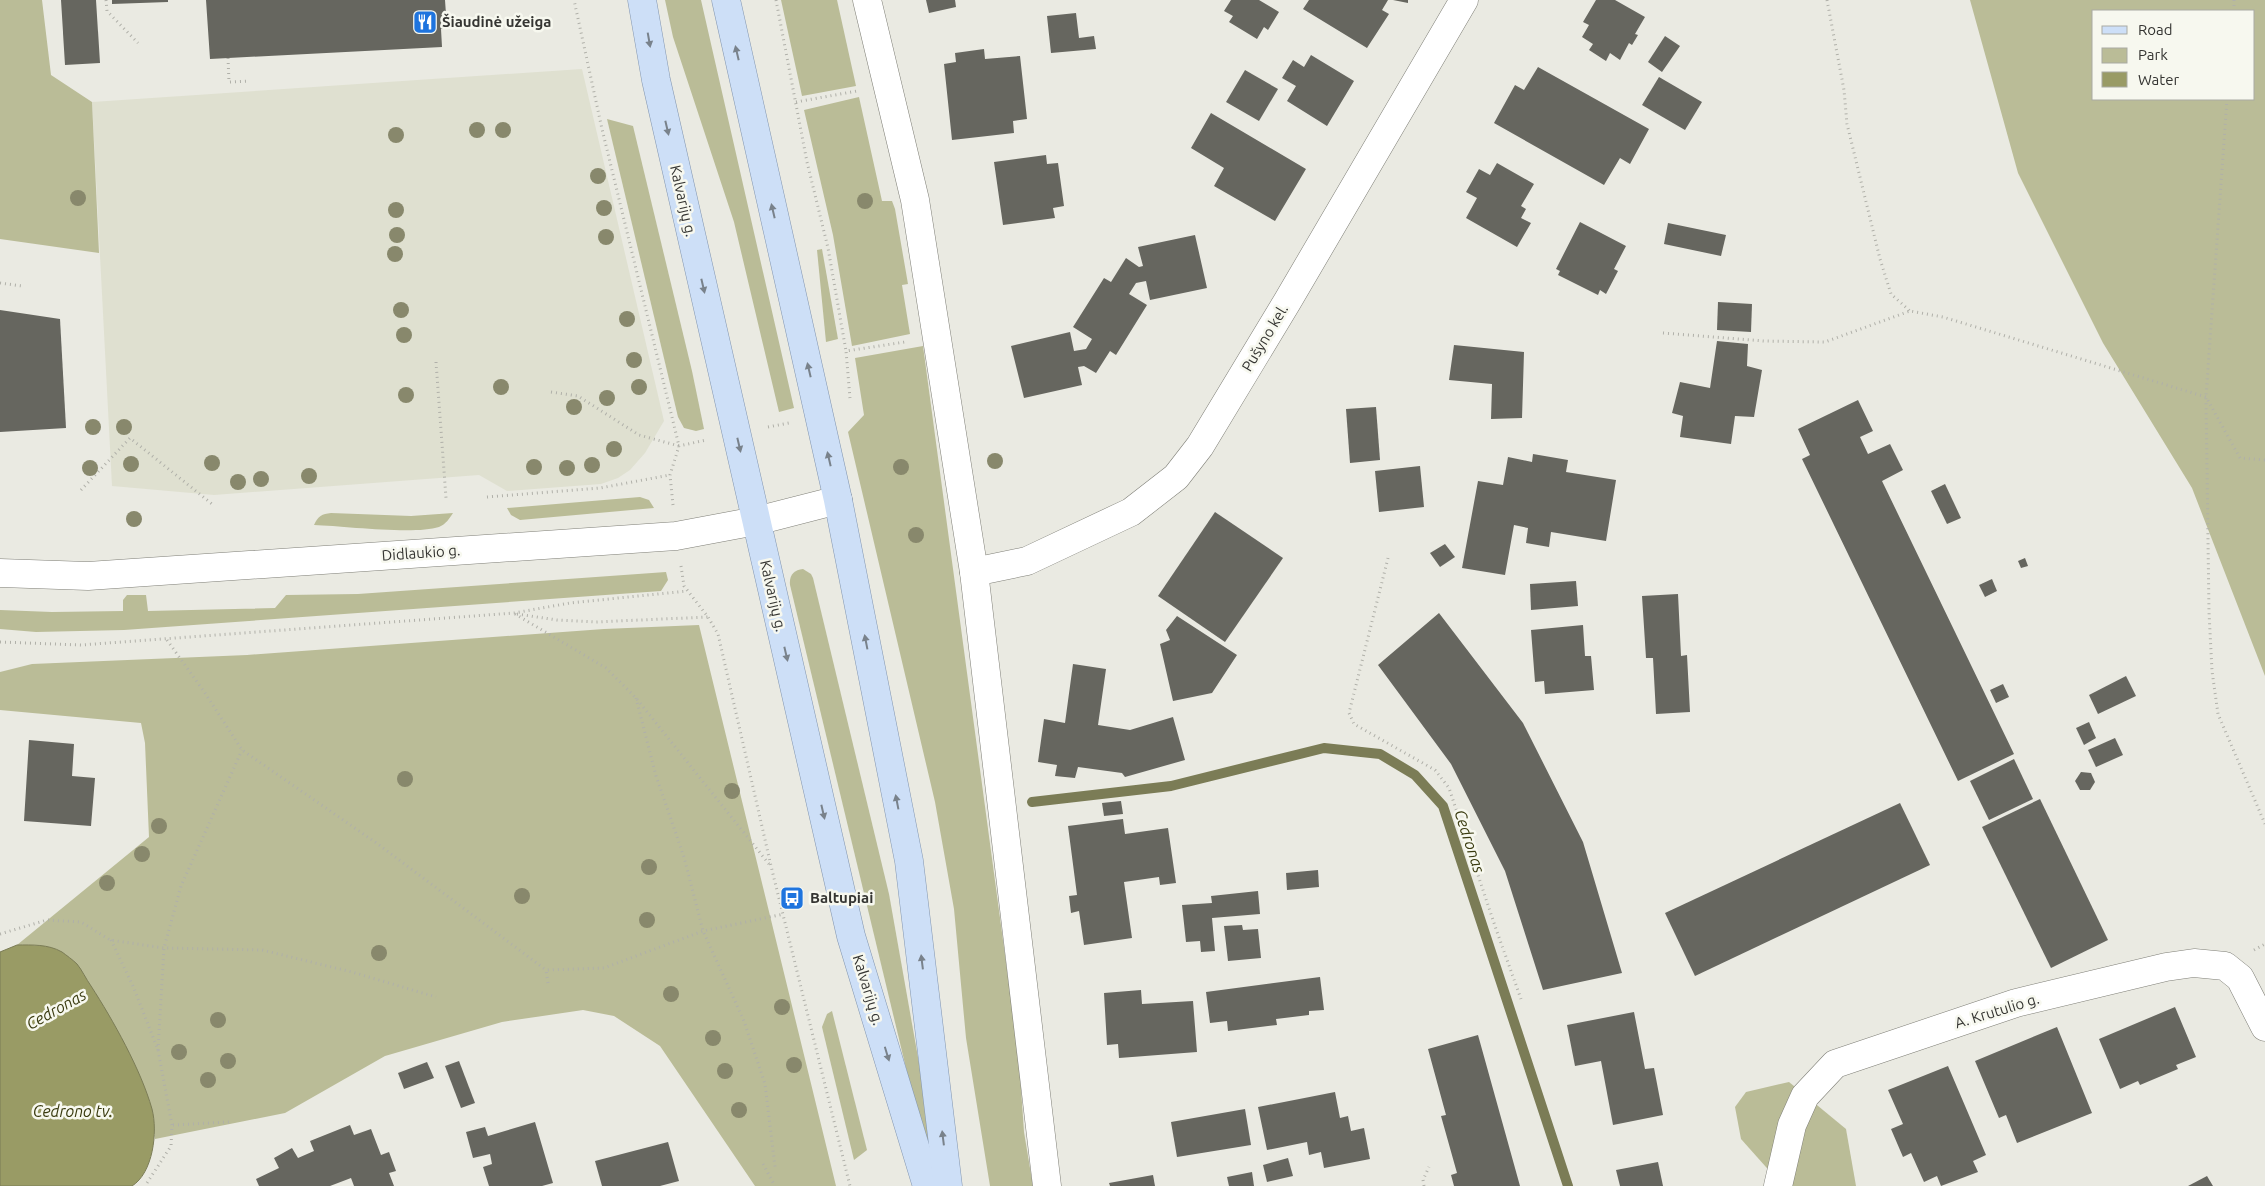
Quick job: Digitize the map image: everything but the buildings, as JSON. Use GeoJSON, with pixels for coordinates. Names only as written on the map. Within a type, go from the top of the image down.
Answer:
{"type":"FeatureCollection","features":[{"type":"Feature","properties":{"kind":"main road","name":"Kalvarijų g."},"geometry":{"type":"LineString","coordinates":[[642,0],[656,80],[851,936],[927,1186]]}},
{"type":"Feature","properties":{"kind":"main road"},"geometry":{"type":"LineString","coordinates":[[726,0],[838,500],[909,860],[948,1186]]}},
{"type":"Feature","properties":{"kind":"street"},"geometry":{"type":"LineString","coordinates":[[867,0],[915,200],[974,572],[1047,1186]]}},
{"type":"Feature","properties":{"kind":"street","name":"Pušyno kel."},"geometry":{"type":"LineString","coordinates":[[974,572],[1027,560],[1122,516],[1156,494],[1176,477],[1200,446],[1287,302],[1464,0]]}},
{"type":"Feature","properties":{"kind":"street","name":"Didlaukio g."},"geometry":{"type":"LineString","coordinates":[[0,573],[88,576],[676,536],[756,521],[838,500]]}},
{"type":"Feature","properties":{"kind":"street","name":"A. Krutulio g."},"geometry":{"type":"LineString","coordinates":[[1778,1186],[1792,1125],[1805,1096],[1835,1064],[2016,1003],[2166,967],[2194,963],[2225,966],[2240,978],[2265,1027]]}},
{"type":"Feature","properties":{"kind":"path"},"geometry":{"type":"LineString","coordinates":[[106,0],[107,11],[138,43]]}},
{"type":"Feature","properties":{"kind":"path"},"geometry":{"type":"LineString","coordinates":[[551,392],[578,396],[639,435],[679,446],[602,128],[574,0]]}},
{"type":"Feature","properties":{"kind":"path"},"geometry":{"type":"LineString","coordinates":[[776,0],[807,162],[828,248],[846,351]]}},
{"type":"Feature","properties":{"kind":"path"},"geometry":{"type":"LineString","coordinates":[[1827,0],[1844,90],[1847,124],[1880,259],[1891,294],[1910,311]]}},
{"type":"Feature","properties":{"kind":"path"},"geometry":{"type":"LineString","coordinates":[[228,58],[229,82],[249,81]]}},
{"type":"Feature","properties":{"kind":"path"},"geometry":{"type":"LineString","coordinates":[[796,102],[888,86]]}},
{"type":"Feature","properties":{"kind":"path"},"geometry":{"type":"LineString","coordinates":[[2227,100],[2206,396],[2209,612],[2212,671],[2218,714],[2265,824]]}},
{"type":"Feature","properties":{"kind":"path"},"geometry":{"type":"LineString","coordinates":[[0,283],[22,286]]}},
{"type":"Feature","properties":{"kind":"path"},"geometry":{"type":"LineString","coordinates":[[1663,333],[1764,341],[1825,342],[1910,311],[1942,317],[2206,396],[2240,458],[2265,460]]}},
{"type":"Feature","properties":{"kind":"path"},"geometry":{"type":"LineString","coordinates":[[857,349],[914,340]]}},
{"type":"Feature","properties":{"kind":"path"},"geometry":{"type":"LineString","coordinates":[[436,362],[446,498]]}},
{"type":"Feature","properties":{"kind":"path"},"geometry":{"type":"LineString","coordinates":[[81,490],[130,438],[212,504]]}},
{"type":"Feature","properties":{"kind":"path"},"geometry":{"type":"LineString","coordinates":[[487,497],[600,488],[670,476]]}},
{"type":"Feature","properties":{"kind":"path"},"geometry":{"type":"LineString","coordinates":[[1388,558],[1349,713],[1354,724],[1435,770],[1450,788],[1493,920],[1522,999]]}},
{"type":"Feature","properties":{"kind":"path"},"geometry":{"type":"LineString","coordinates":[[0,642],[81,645],[167,639],[514,613],[570,603],[687,591]]}},
{"type":"Feature","properties":{"kind":"path"},"geometry":{"type":"LineString","coordinates":[[514,613],[557,620],[595,622],[708,617]]}},
{"type":"Feature","properties":{"kind":"path"},"geometry":{"type":"LineString","coordinates":[[514,613],[606,668],[636,698],[771,866]]}},
{"type":"Feature","properties":{"kind":"path"},"geometry":{"type":"LineString","coordinates":[[718,634],[771,866],[850,1186]]}},
{"type":"Feature","properties":{"kind":"path"},"geometry":{"type":"LineString","coordinates":[[167,639],[242,750],[375,842],[546,970],[604,968],[703,931],[784,914]]}},
{"type":"Feature","properties":{"kind":"path"},"geometry":{"type":"LineString","coordinates":[[636,698],[656,776],[684,857],[703,931],[744,1021],[765,1084],[775,1167]]}},
{"type":"Feature","properties":{"kind":"path"},"geometry":{"type":"LineString","coordinates":[[158,1050],[164,948],[181,886],[242,750]]}},
{"type":"Feature","properties":{"kind":"path"},"geometry":{"type":"LineString","coordinates":[[0,934],[47,920],[81,922],[110,940],[164,948],[262,950],[352,972],[436,997]]}},
{"type":"Feature","properties":{"kind":"path"},"geometry":{"type":"LineString","coordinates":[[110,940],[133,986],[158,1050],[172,1125],[171,1146],[145,1186]]}},
{"type":"Feature","properties":{"kind":"path"},"geometry":{"type":"LineString","coordinates":[[546,970],[548,983]]}},
{"type":"Feature","properties":{"kind":"path"},"geometry":{"type":"LineString","coordinates":[[172,1125],[229,1122]]}},
{"type":"Feature","properties":{"kind":"path"},"geometry":{"type":"LineString","coordinates":[[763,1164],[775,1186]]}},
{"type":"Feature","properties":{"kind":"path"},"geometry":{"type":"LineString","coordinates":[[1424,1186],[1423,1180],[1430,1167]]}},
{"type":"Feature","properties":{"kind":"shaded area"},"geometry":{"type":"Polygon","coordinates":[[[582,69],[664,421],[645,453],[630,470],[618,478],[601,484],[507,491],[479,475],[214,495],[112,486],[92,102],[582,69]]]}},
{"type":"Feature","properties":{"kind":"green space"},"geometry":{"type":"Polygon","coordinates":[[[0,0],[42,0],[51,75],[92,102],[99,253],[0,239],[0,0]]]}},
{"type":"Feature","properties":{"kind":"green space"},"geometry":{"type":"Polygon","coordinates":[[[665,0],[701,0],[794,408],[779,412],[734,222],[673,37],[665,0]]]}},
{"type":"Feature","properties":{"kind":"green space"},"geometry":{"type":"Polygon","coordinates":[[[781,0],[837,0],[856,86],[802,96],[781,0]]]}},
{"type":"Feature","properties":{"kind":"green space"},"geometry":{"type":"Polygon","coordinates":[[[1970,0],[2265,0],[2265,676],[2192,488],[2103,343],[2018,173],[1970,0]]]}},
{"type":"Feature","properties":{"kind":"green space"},"geometry":{"type":"Polygon","coordinates":[[[859,97],[882,201],[892,201],[895,209],[908,284],[902,285],[910,334],[852,346],[833,235],[804,110],[859,97]]]}},
{"type":"Feature","properties":{"kind":"green space"},"geometry":{"type":"Polygon","coordinates":[[[607,119],[633,126],[692,371],[704,429],[696,431],[684,428],[678,417],[607,119]]]}},
{"type":"Feature","properties":{"kind":"green space"},"geometry":{"type":"Polygon","coordinates":[[[822,249],[838,339],[826,342],[817,250],[822,249]]]}},
{"type":"Feature","properties":{"kind":"green space"},"geometry":{"type":"Polygon","coordinates":[[[923,346],[1019,1059],[1024,1132],[1033,1186],[990,1186],[966,1038],[954,909],[935,802],[848,432],[864,415],[855,358],[923,346]]]}},
{"type":"Feature","properties":{"kind":"green space"},"geometry":{"type":"Polygon","coordinates":[[[640,497],[649,500],[654,508],[520,520],[511,515],[507,508],[640,497]]]}},
{"type":"Feature","properties":{"kind":"green space"},"geometry":{"type":"Polygon","coordinates":[[[331,513],[411,516],[453,513],[441,526],[428,529],[396,530],[314,525],[321,516],[331,513]]]}},
{"type":"Feature","properties":{"kind":"green space"},"geometry":{"type":"Polygon","coordinates":[[[803,569],[811,574],[813,578],[889,894],[933,1142],[930,1146],[924,1143],[790,585],[790,578],[793,574],[803,569]]]}},
{"type":"Feature","properties":{"kind":"green space"},"geometry":{"type":"Polygon","coordinates":[[[666,572],[668,580],[661,591],[124,630],[36,632],[0,629],[0,610],[52,612],[123,611],[123,600],[127,595],[146,595],[148,611],[275,608],[286,595],[358,594],[666,572]]]}},
{"type":"Feature","properties":{"kind":"green space"},"geometry":{"type":"Polygon","coordinates":[[[699,625],[836,1186],[755,1186],[660,1046],[614,1016],[583,1010],[502,1022],[385,1056],[285,1113],[155,1139],[152,1110],[40,945],[17,945],[149,837],[145,743],[141,723],[0,710],[0,672],[32,664],[247,655],[604,629],[699,625]]]}},
{"type":"Feature","properties":{"kind":"green space"},"geometry":{"type":"Polygon","coordinates":[[[832,1011],[867,1150],[854,1160],[822,1027],[827,1014],[832,1011]]]}},
{"type":"Feature","properties":{"kind":"green space"},"geometry":{"type":"Polygon","coordinates":[[[1789,1082],[1846,1129],[1856,1186],[1783,1186],[1741,1139],[1735,1107],[1746,1092],[1789,1082]]]}},
{"type":"Feature","properties":{"kind":"water","name":"Cedrono tv."},"geometry":{"type":"Polygon","coordinates":[[[17,945],[51,948],[62,952],[77,964],[108,1014],[134,1062],[152,1109],[154,1140],[145,1172],[132,1186],[0,1186],[0,952],[17,945]]]}},
{"type":"Feature","properties":{"kind":"waterway","name":"Cedronas"},"geometry":{"type":"LineString","coordinates":[[1032,802],[1171,786],[1324,748],[1380,754],[1415,775],[1443,806],[1568,1186]]}},
{"type":"Feature","properties":{"kind":"place","name":"Šiaudinė užeiga"},"geometry":{"type":"Point","coordinates":[425,22]}},
{"type":"Feature","properties":{"kind":"place","name":"Baltupiai"},"geometry":{"type":"Point","coordinates":[792,898]}}]}
